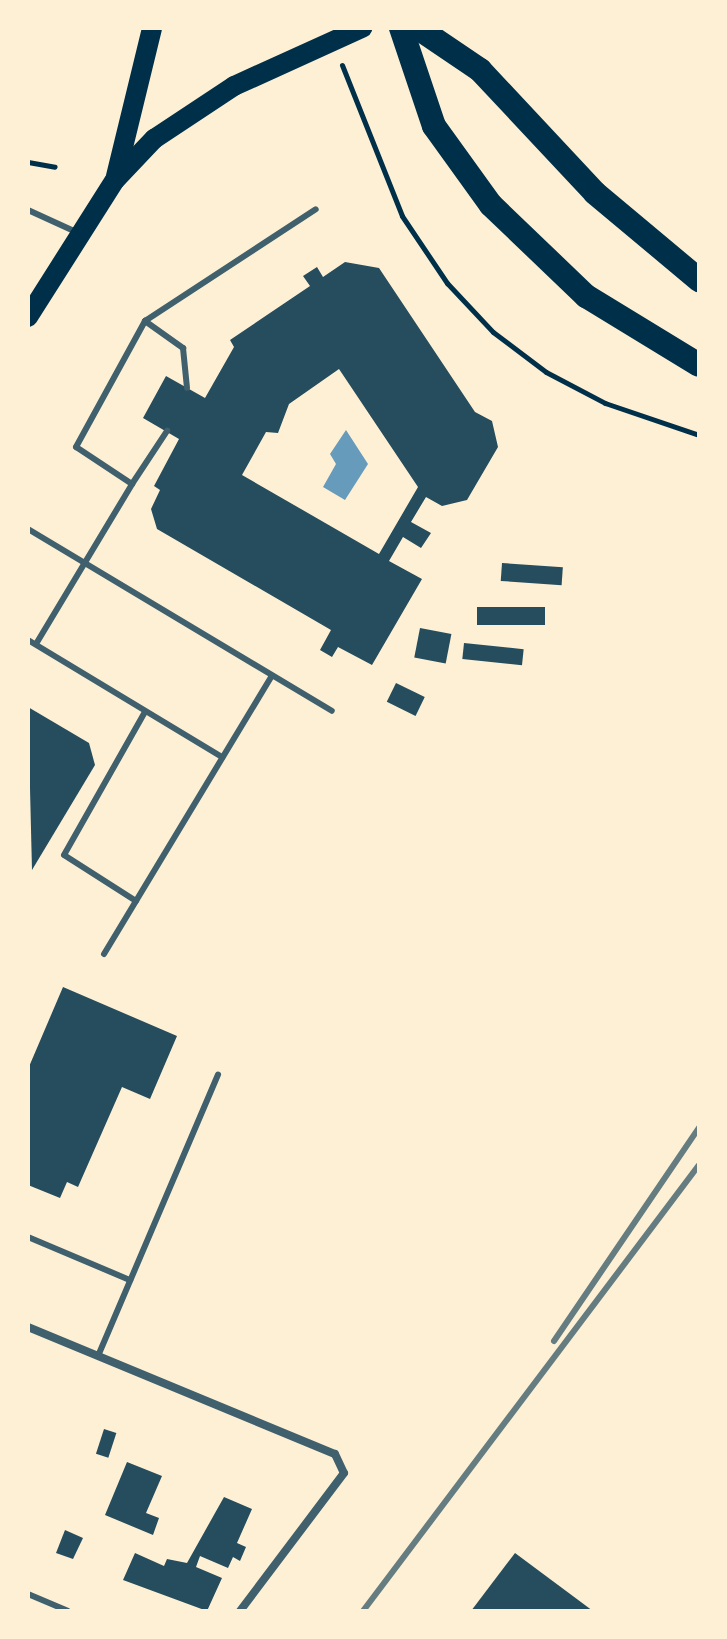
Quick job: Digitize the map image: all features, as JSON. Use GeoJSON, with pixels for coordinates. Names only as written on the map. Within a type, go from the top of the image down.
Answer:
{"type":"FeatureCollection","features":[{"type":"Feature","properties":{"kind":"highway"},"geometry":{"type":"LineString","coordinates":[[401,28],[434,126],[526,244],[586,296],[699,365]]}},
{"type":"Feature","properties":{"kind":"highway"},"geometry":{"type":"LineString","coordinates":[[418,28],[480,70],[595,193],[699,280]]}},
{"type":"Feature","properties":{"kind":"main road"},"geometry":{"type":"LineString","coordinates":[[115,180],[152,28]]}},
{"type":"Feature","properties":{"kind":"main road"},"geometry":{"type":"LineString","coordinates":[[28,317],[115,180],[207,102],[362,28]]}},
{"type":"Feature","properties":{"kind":"street"},"geometry":{"type":"LineString","coordinates":[[28,1327],[335,1454],[344,1473],[240,1611]]}},
{"type":"Feature","properties":{"kind":"lane"},"geometry":{"type":"LineString","coordinates":[[132,484],[76,447],[145,321],[316,209]]}},
{"type":"Feature","properties":{"kind":"lane"},"geometry":{"type":"LineString","coordinates":[[28,210],[79,233]]}},
{"type":"Feature","properties":{"kind":"lane"},"geometry":{"type":"LineString","coordinates":[[145,321],[183,348],[187,388]]}},
{"type":"Feature","properties":{"kind":"lane"},"geometry":{"type":"LineString","coordinates":[[36,644],[167,431]]}},
{"type":"Feature","properties":{"kind":"lane"},"geometry":{"type":"LineString","coordinates":[[28,529],[332,711]]}},
{"type":"Feature","properties":{"kind":"lane"},"geometry":{"type":"LineString","coordinates":[[28,640],[222,757]]}},
{"type":"Feature","properties":{"kind":"lane"},"geometry":{"type":"LineString","coordinates":[[104,954],[272,676]]}},
{"type":"Feature","properties":{"kind":"lane"},"geometry":{"type":"LineString","coordinates":[[136,901],[64,855],[145,712]]}},
{"type":"Feature","properties":{"kind":"lane"},"geometry":{"type":"LineString","coordinates":[[98,1356],[218,1075]]}},
{"type":"Feature","properties":{"kind":"lane"},"geometry":{"type":"LineString","coordinates":[[28,1237],[130,1280]]}},
{"type":"Feature","properties":{"kind":"lane"},"geometry":{"type":"LineString","coordinates":[[28,1594],[68,1611]]}},
{"type":"Feature","properties":{"kind":"path"},"geometry":{"type":"LineString","coordinates":[[331,41],[366,120],[402,216],[447,283],[493,332],[546,372],[605,403],[699,435]]}},
{"type":"Feature","properties":{"kind":"path"},"geometry":{"type":"LineString","coordinates":[[28,162],[55,167]]}},
{"type":"Feature","properties":{"kind":"water"},"geometry":{"type":"Polygon","coordinates":[[[346,430],[368,464],[345,500],[323,487],[336,464],[330,454],[346,430]]]}},
{"type":"Feature","properties":{"kind":"building"},"geometry":{"type":"Polygon","coordinates":[[[345,262],[379,268],[475,412],[492,421],[498,447],[467,500],[442,506],[426,497],[411,522],[431,533],[421,548],[403,537],[389,561],[422,579],[372,665],[338,647],[332,657],[320,650],[331,630],[157,529],[151,509],[160,490],[154,486],[179,439],[143,418],[166,376],[205,398],[234,347],[230,340],[310,286],[303,276],[317,267],[323,277],[345,262]],[[339,369],[289,404],[278,433],[266,432],[242,475],[379,554],[418,487],[339,369]]]}},
{"type":"Feature","properties":{"kind":"building"},"geometry":{"type":"Polygon","coordinates":[[[502,563],[563,567],[562,585],[501,581],[502,563]]]}},
{"type":"Feature","properties":{"kind":"building"},"geometry":{"type":"Polygon","coordinates":[[[477,607],[545,607],[545,625],[477,625],[477,607]]]}},
{"type":"Feature","properties":{"kind":"building"},"geometry":{"type":"Polygon","coordinates":[[[420,628],[451,634],[446,664],[414,657],[420,628]]]}},
{"type":"Feature","properties":{"kind":"building"},"geometry":{"type":"Polygon","coordinates":[[[464,643],[524,649],[522,665],[462,659],[464,643]]]}},
{"type":"Feature","properties":{"kind":"building"},"geometry":{"type":"Polygon","coordinates":[[[396,683],[425,697],[416,716],[387,702],[396,683]]]}},
{"type":"Feature","properties":{"kind":"building"},"geometry":{"type":"Polygon","coordinates":[[[28,707],[89,743],[95,765],[32,870],[28,707]]]}},
{"type":"Feature","properties":{"kind":"building"},"geometry":{"type":"Polygon","coordinates":[[[63,987],[177,1036],[150,1099],[122,1087],[78,1187],[67,1182],[60,1198],[28,1185],[28,1069],[63,987]]]}},
{"type":"Feature","properties":{"kind":"building"},"geometry":{"type":"Polygon","coordinates":[[[104,1429],[116,1433],[108,1458],[96,1454],[104,1429]]]}},
{"type":"Feature","properties":{"kind":"building"},"geometry":{"type":"Polygon","coordinates":[[[127,1462],[162,1476],[146,1513],[159,1518],[153,1535],[105,1515],[127,1462]]]}},
{"type":"Feature","properties":{"kind":"building"},"geometry":{"type":"Polygon","coordinates":[[[224,1497],[252,1509],[237,1543],[246,1547],[240,1561],[233,1557],[228,1568],[200,1556],[196,1567],[222,1578],[207,1611],[123,1580],[135,1553],[164,1566],[167,1559],[187,1563],[224,1497]]]}},
{"type":"Feature","properties":{"kind":"building"},"geometry":{"type":"Polygon","coordinates":[[[65,1530],[83,1538],[73,1559],[56,1553],[65,1530]]]}},
{"type":"Feature","properties":{"kind":"building"},"geometry":{"type":"Polygon","coordinates":[[[515,1553],[593,1611],[471,1611],[515,1553]]]}},
{"type":"Feature","properties":{"kind":"railway"},"geometry":{"type":"LineString","coordinates":[[554,1341],[699,1128]]}},
{"type":"Feature","properties":{"kind":"railway"},"geometry":{"type":"LineString","coordinates":[[363,1611],[699,1165]]}}]}
